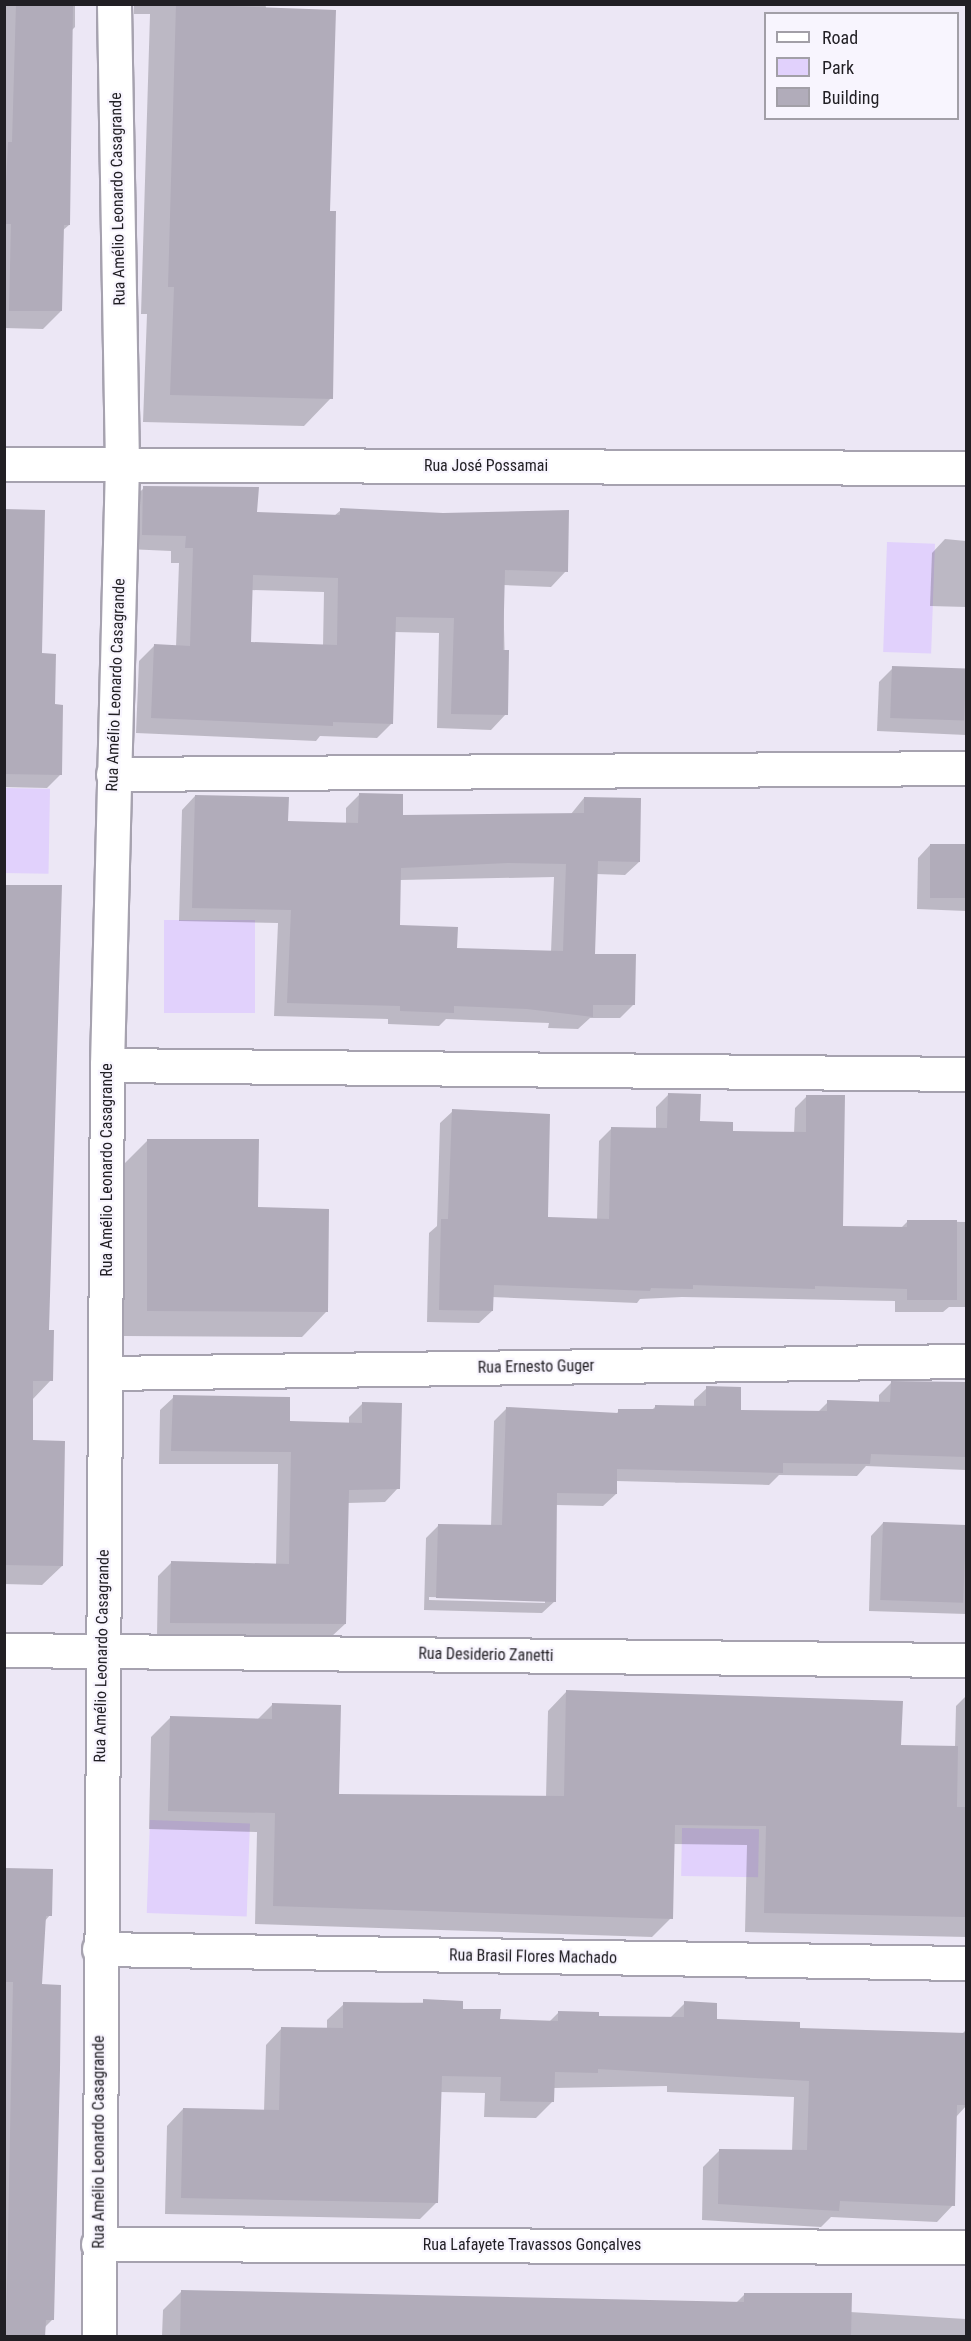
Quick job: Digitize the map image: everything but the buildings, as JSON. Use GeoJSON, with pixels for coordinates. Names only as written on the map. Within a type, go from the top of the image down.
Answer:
{"type":"FeatureCollection","features":[{"type":"Feature","properties":{"kind":"street","name":"Rua Amélio Leonardo Casagrande"},"geometry":{"type":"LineString","coordinates":[[99,2337],[99,1949],[107,1065],[122,464],[114,4]]}},
{"type":"Feature","properties":{"kind":"street","name":"Rua José Possamai"},"geometry":{"type":"LineString","coordinates":[[4,464],[966,468]]}},
{"type":"Feature","properties":{"kind":"street"},"geometry":{"type":"LineString","coordinates":[[113,774],[966,768]]}},
{"type":"Feature","properties":{"kind":"street"},"geometry":{"type":"LineString","coordinates":[[107,1065],[966,1074]]}},
{"type":"Feature","properties":{"kind":"street","name":"Rua Ernesto Guger"},"geometry":{"type":"LineString","coordinates":[[106,1372],[966,1361]]}},
{"type":"Feature","properties":{"kind":"street","name":"Rua Desiderio Zanetti"},"geometry":{"type":"LineString","coordinates":[[4,1650],[966,1660]]}},
{"type":"Feature","properties":{"kind":"street","name":"Rua Brasil Flores Machado"},"geometry":{"type":"LineString","coordinates":[[99,1949],[966,1963]]}},
{"type":"Feature","properties":{"kind":"street","name":"Rua Lafayete Travassos Gonçalves"},"geometry":{"type":"LineString","coordinates":[[98,2244],[966,2247]]}},
{"type":"Feature","properties":{"kind":"green space"},"geometry":{"type":"Polygon","coordinates":[[[887,542],[935,544],[931,654],[883,652],[887,542]]]}},
{"type":"Feature","properties":{"kind":"green space"},"geometry":{"type":"Polygon","coordinates":[[[5,788],[50,789],[49,874],[4,873],[5,788]]]}},
{"type":"Feature","properties":{"kind":"green space"},"geometry":{"type":"Polygon","coordinates":[[[164,920],[255,920],[255,1013],[164,1013],[164,920]]]}},
{"type":"Feature","properties":{"kind":"green space"},"geometry":{"type":"Polygon","coordinates":[[[150,1820],[250,1823],[247,1916],[147,1913],[150,1820]]]}},
{"type":"Feature","properties":{"kind":"green space"},"geometry":{"type":"Polygon","coordinates":[[[682,1828],[759,1829],[758,1877],[681,1876],[682,1828]]]}}]}
